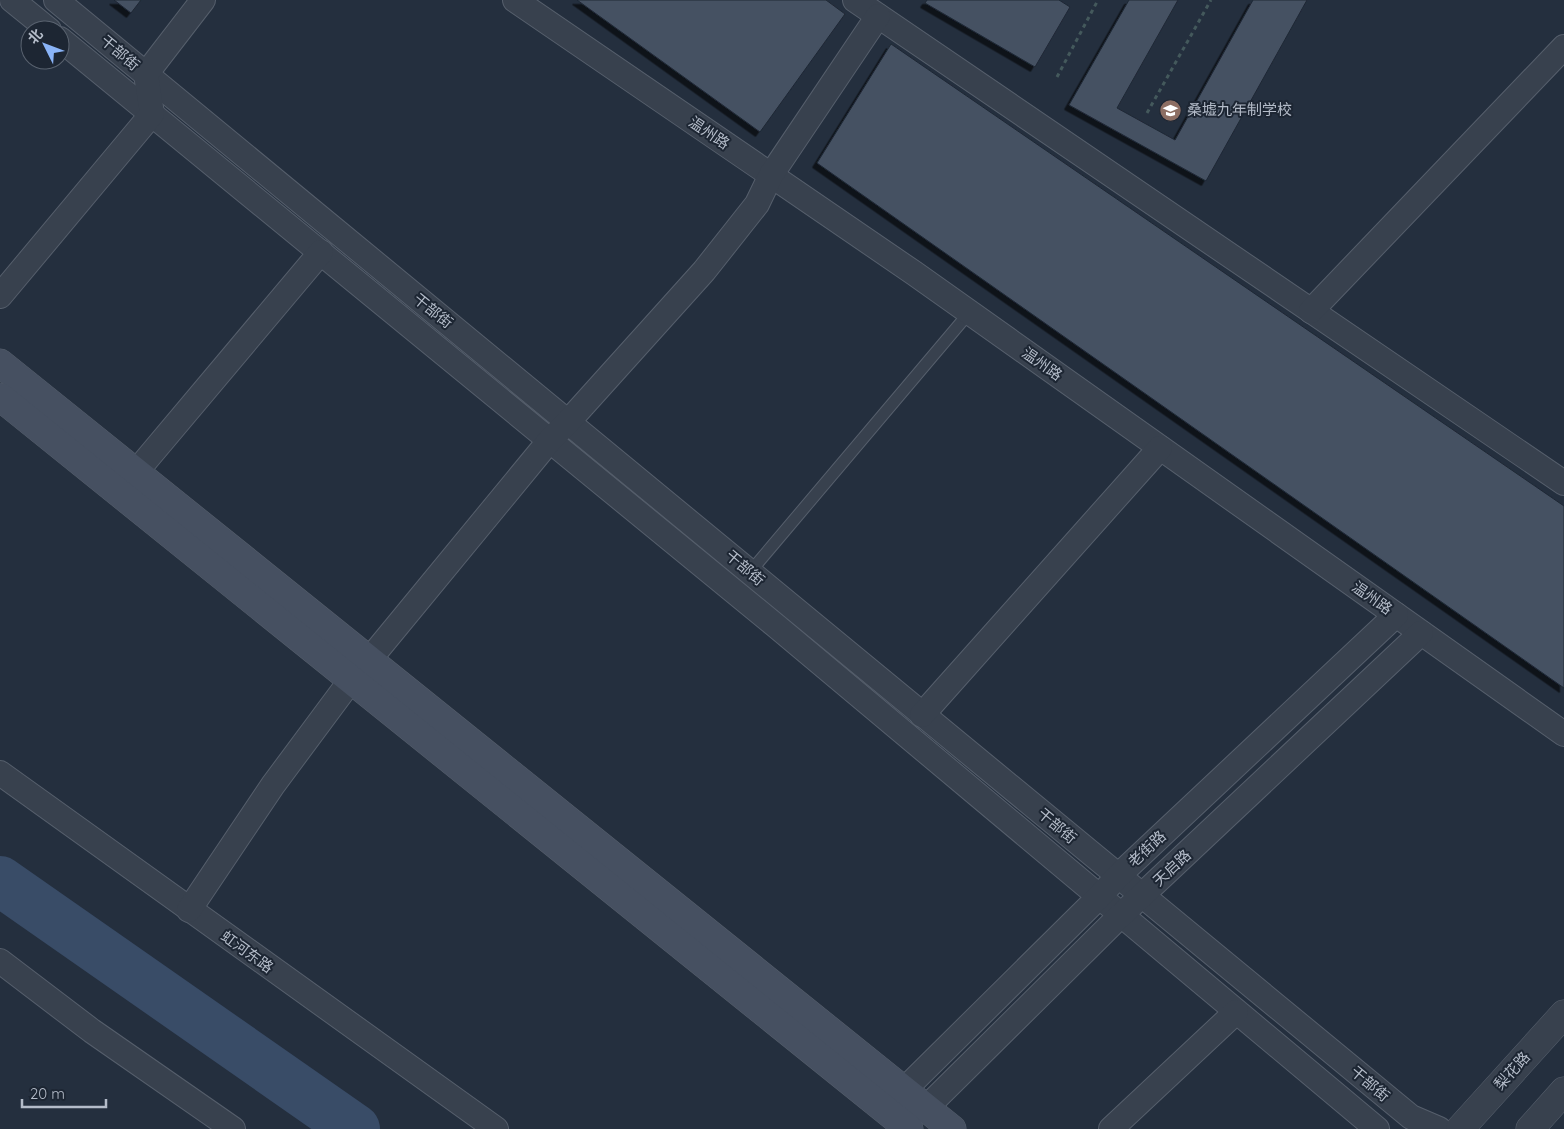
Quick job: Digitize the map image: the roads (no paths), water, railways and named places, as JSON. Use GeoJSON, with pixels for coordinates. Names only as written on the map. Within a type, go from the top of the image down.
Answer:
{"type":"FeatureCollection","features":[{"type":"Feature","properties":{"kind":"main road"},"geometry":{"type":"LineString","coordinates":[[0,363],[952,1129]]}},
{"type":"Feature","properties":{"kind":"main road"},"geometry":{"type":"LineString","coordinates":[[0,397],[909,1129]]}},
{"type":"Feature","properties":{"kind":"street"},"geometry":{"type":"LineString","coordinates":[[12,0],[37,20]]}},
{"type":"Feature","properties":{"kind":"street","name":"干部街"},"geometry":{"type":"LineString","coordinates":[[56,0],[1411,1117],[1439,1129]]}},
{"type":"Feature","properties":{"kind":"street"},"geometry":{"type":"LineString","coordinates":[[0,296],[152,114],[146,74],[203,0]]}},
{"type":"Feature","properties":{"kind":"street","name":"温州路"},"geometry":{"type":"LineString","coordinates":[[515,0],[969,313],[1564,734]]}},
{"type":"Feature","properties":{"kind":"street"},"geometry":{"type":"LineString","coordinates":[[855,0],[1564,483]]}},
{"type":"Feature","properties":{"kind":"street"},"geometry":{"type":"LineString","coordinates":[[370,660],[550,440],[704,272],[757,204],[771,175],[878,16]]}},
{"type":"Feature","properties":{"kind":"street","name":"干部街"},"geometry":{"type":"LineString","coordinates":[[70,47],[775,624],[1377,1129]]}},
{"type":"Feature","properties":{"kind":"street"},"geometry":{"type":"LineString","coordinates":[[1311,311],[1564,47]]}},
{"type":"Feature","properties":{"kind":"street"},"geometry":{"type":"LineString","coordinates":[[136,472],[321,252]]}},
{"type":"Feature","properties":{"kind":"street"},"geometry":{"type":"LineString","coordinates":[[922,714],[1160,448]]}},
{"type":"Feature","properties":{"kind":"street","name":"老街路"},"geometry":{"type":"LineString","coordinates":[[904,1090],[1100,897],[1118,876],[1396,615]]}},
{"type":"Feature","properties":{"kind":"street","name":"天启路"},"geometry":{"type":"LineString","coordinates":[[926,1108],[1121,916],[1421,632]]}},
{"type":"Feature","properties":{"kind":"street"},"geometry":{"type":"LineString","coordinates":[[189,910],[273,785],[351,680]]}},
{"type":"Feature","properties":{"kind":"street","name":"虹河东路"},"geometry":{"type":"LineString","coordinates":[[0,773],[496,1129]]}},
{"type":"Feature","properties":{"kind":"street"},"geometry":{"type":"LineString","coordinates":[[0,961],[92,1031],[233,1129]]}},
{"type":"Feature","properties":{"kind":"street"},"geometry":{"type":"LineString","coordinates":[[1111,1129],[1236,1012]]}},
{"type":"Feature","properties":{"kind":"street","name":"梨花路"},"geometry":{"type":"LineString","coordinates":[[1460,1129],[1564,1014]]}},
{"type":"Feature","properties":{"kind":"street"},"geometry":{"type":"LineString","coordinates":[[1530,1129],[1564,1092]]}},
{"type":"Feature","properties":{"kind":"lane"},"geometry":{"type":"LineString","coordinates":[[750,572],[969,313]]}},
{"type":"Feature","properties":{"kind":"waterway"},"geometry":{"type":"LineString","coordinates":[[0,881],[355,1129]]}},
{"type":"Feature","properties":{"kind":"place","name":"桑墟九年制学校"},"geometry":{"type":"Point","coordinates":[1171,110]}}]}
